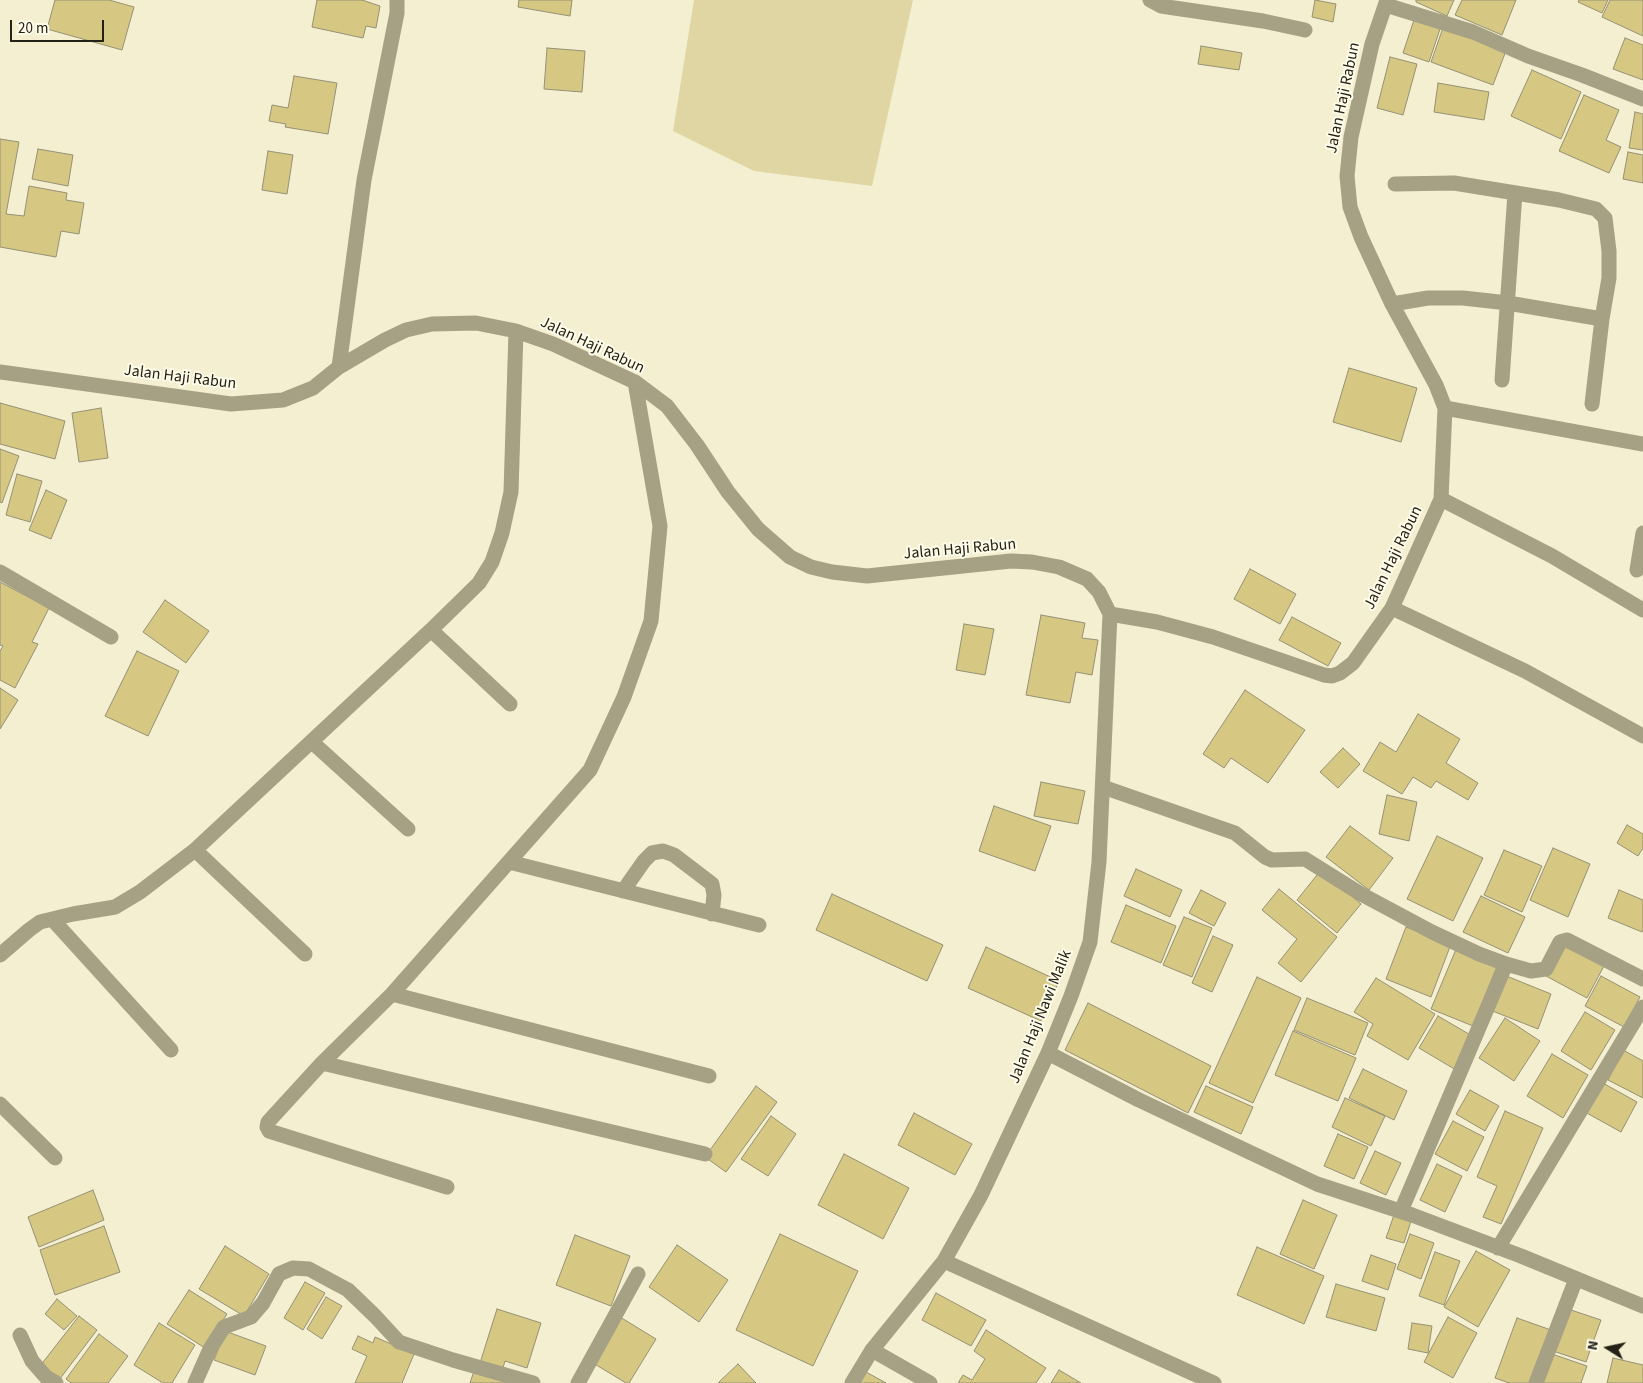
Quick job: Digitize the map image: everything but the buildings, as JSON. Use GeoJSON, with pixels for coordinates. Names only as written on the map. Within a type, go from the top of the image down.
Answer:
{"type":"FeatureCollection","features":[{"type":"Feature","properties":{"kind":"street"},"geometry":{"type":"LineString","coordinates":[[339,367],[364,180],[397,13],[397,0]]}},
{"type":"Feature","properties":{"kind":"street"},"geometry":{"type":"LineString","coordinates":[[1150,0],[1161,6],[1305,30]]}},
{"type":"Feature","properties":{"kind":"street"},"geometry":{"type":"LineString","coordinates":[[1386,2],[1472,32],[1528,56],[1582,74],[1643,99]]}},
{"type":"Feature","properties":{"kind":"street","name":"Jalan Haji Rabun"},"geometry":{"type":"LineString","coordinates":[[0,372],[231,404],[283,400],[313,388],[339,367],[399,333],[432,324],[476,323],[516,331],[552,344],[635,382],[667,406],[728,492],[758,529],[790,557],[810,566],[832,572],[867,576],[1011,561],[1032,562],[1059,567],[1087,579],[1099,592],[1110,614],[1157,622],[1213,637],[1324,675],[1332,676],[1340,673],[1353,663],[1392,608],[1441,499],[1445,408],[1436,385],[1392,304],[1361,238],[1350,207],[1347,176],[1351,137],[1370,54],[1386,2]]}},
{"type":"Feature","properties":{"kind":"street"},"geometry":{"type":"LineString","coordinates":[[1395,184],[1454,183],[1559,200],[1596,209],[1605,218],[1609,251],[1609,278],[1592,404]]}},
{"type":"Feature","properties":{"kind":"street"},"geometry":{"type":"LineString","coordinates":[[1502,380],[1515,193]]}},
{"type":"Feature","properties":{"kind":"street"},"geometry":{"type":"LineString","coordinates":[[1392,304],[1428,298],[1463,298],[1508,303],[1602,319]]}},
{"type":"Feature","properties":{"kind":"street"},"geometry":{"type":"LineString","coordinates":[[0,955],[40,922],[72,914],[115,908],[140,892],[196,850],[479,583],[492,562],[502,533],[511,492],[516,331]]}},
{"type":"Feature","properties":{"kind":"street"},"geometry":{"type":"LineString","coordinates":[[447,1187],[269,1131],[267,1127],[268,1122],[322,1063],[392,994],[590,770],[624,697],[651,621],[660,526],[635,382]]}},
{"type":"Feature","properties":{"kind":"street"},"geometry":{"type":"LineString","coordinates":[[1445,408],[1643,444]]}},
{"type":"Feature","properties":{"kind":"street"},"geometry":{"type":"LineString","coordinates":[[1441,499],[1552,556],[1643,610]]}},
{"type":"Feature","properties":{"kind":"street"},"geometry":{"type":"LineString","coordinates":[[1637,570],[1643,533]]}},
{"type":"Feature","properties":{"kind":"street"},"geometry":{"type":"LineString","coordinates":[[0,572],[111,637]]}},
{"type":"Feature","properties":{"kind":"street"},"geometry":{"type":"LineString","coordinates":[[1392,608],[1525,671],[1643,736]]}},
{"type":"Feature","properties":{"kind":"street","name":"Jalan Haji Nawi Malik"},"geometry":{"type":"LineString","coordinates":[[852,1383],[872,1350],[944,1261],[981,1195],[1048,1053],[1090,942],[1099,862],[1110,614]]}},
{"type":"Feature","properties":{"kind":"street"},"geometry":{"type":"LineString","coordinates":[[431,630],[510,704]]}},
{"type":"Feature","properties":{"kind":"street"},"geometry":{"type":"LineString","coordinates":[[312,742],[408,829]]}},
{"type":"Feature","properties":{"kind":"street"},"geometry":{"type":"LineString","coordinates":[[1103,787],[1235,833],[1272,860],[1306,860],[1361,894],[1432,932],[1479,954],[1506,964],[1531,971],[1546,969],[1560,942],[1567,940],[1643,979]]}},
{"type":"Feature","properties":{"kind":"street"},"geometry":{"type":"LineString","coordinates":[[196,850],[305,954]]}},
{"type":"Feature","properties":{"kind":"street"},"geometry":{"type":"LineString","coordinates":[[623,891],[644,861],[652,853],[664,851],[674,855],[712,884],[714,895],[712,914]]}},
{"type":"Feature","properties":{"kind":"street"},"geometry":{"type":"LineString","coordinates":[[509,862],[759,926]]}},
{"type":"Feature","properties":{"kind":"street"},"geometry":{"type":"LineString","coordinates":[[52,919],[171,1050]]}},
{"type":"Feature","properties":{"kind":"street"},"geometry":{"type":"LineString","coordinates":[[1401,1210],[1506,964]]}},
{"type":"Feature","properties":{"kind":"street"},"geometry":{"type":"LineString","coordinates":[[392,994],[709,1076]]}},
{"type":"Feature","properties":{"kind":"street"},"geometry":{"type":"LineString","coordinates":[[1498,1248],[1643,1007]]}},
{"type":"Feature","properties":{"kind":"street"},"geometry":{"type":"LineString","coordinates":[[1048,1053],[1139,1100],[1317,1184],[1401,1210],[1643,1306]]}},
{"type":"Feature","properties":{"kind":"street"},"geometry":{"type":"LineString","coordinates":[[322,1063],[705,1154]]}},
{"type":"Feature","properties":{"kind":"street"},"geometry":{"type":"LineString","coordinates":[[0,1104],[55,1158]]}},
{"type":"Feature","properties":{"kind":"street"},"geometry":{"type":"LineString","coordinates":[[944,1261],[1214,1383]]}},
{"type":"Feature","properties":{"kind":"street"},"geometry":{"type":"LineString","coordinates":[[195,1383],[210,1349],[224,1327],[251,1317],[263,1303],[279,1274],[293,1268],[309,1269],[348,1290],[399,1342],[533,1383]]}},
{"type":"Feature","properties":{"kind":"street"},"geometry":{"type":"LineString","coordinates":[[578,1383],[638,1274]]}},
{"type":"Feature","properties":{"kind":"street"},"geometry":{"type":"LineString","coordinates":[[1536,1383],[1576,1279]]}},
{"type":"Feature","properties":{"kind":"street"},"geometry":{"type":"LineString","coordinates":[[20,1335],[32,1361],[46,1377],[56,1383]]}},
{"type":"Feature","properties":{"kind":"street"},"geometry":{"type":"LineString","coordinates":[[872,1350],[930,1383]]}},
{"type":"Feature","properties":{"kind":"shaded area"},"geometry":{"type":"Polygon","coordinates":[[[694,0],[913,0],[872,186],[754,171],[673,131],[694,0]]]}}]}
